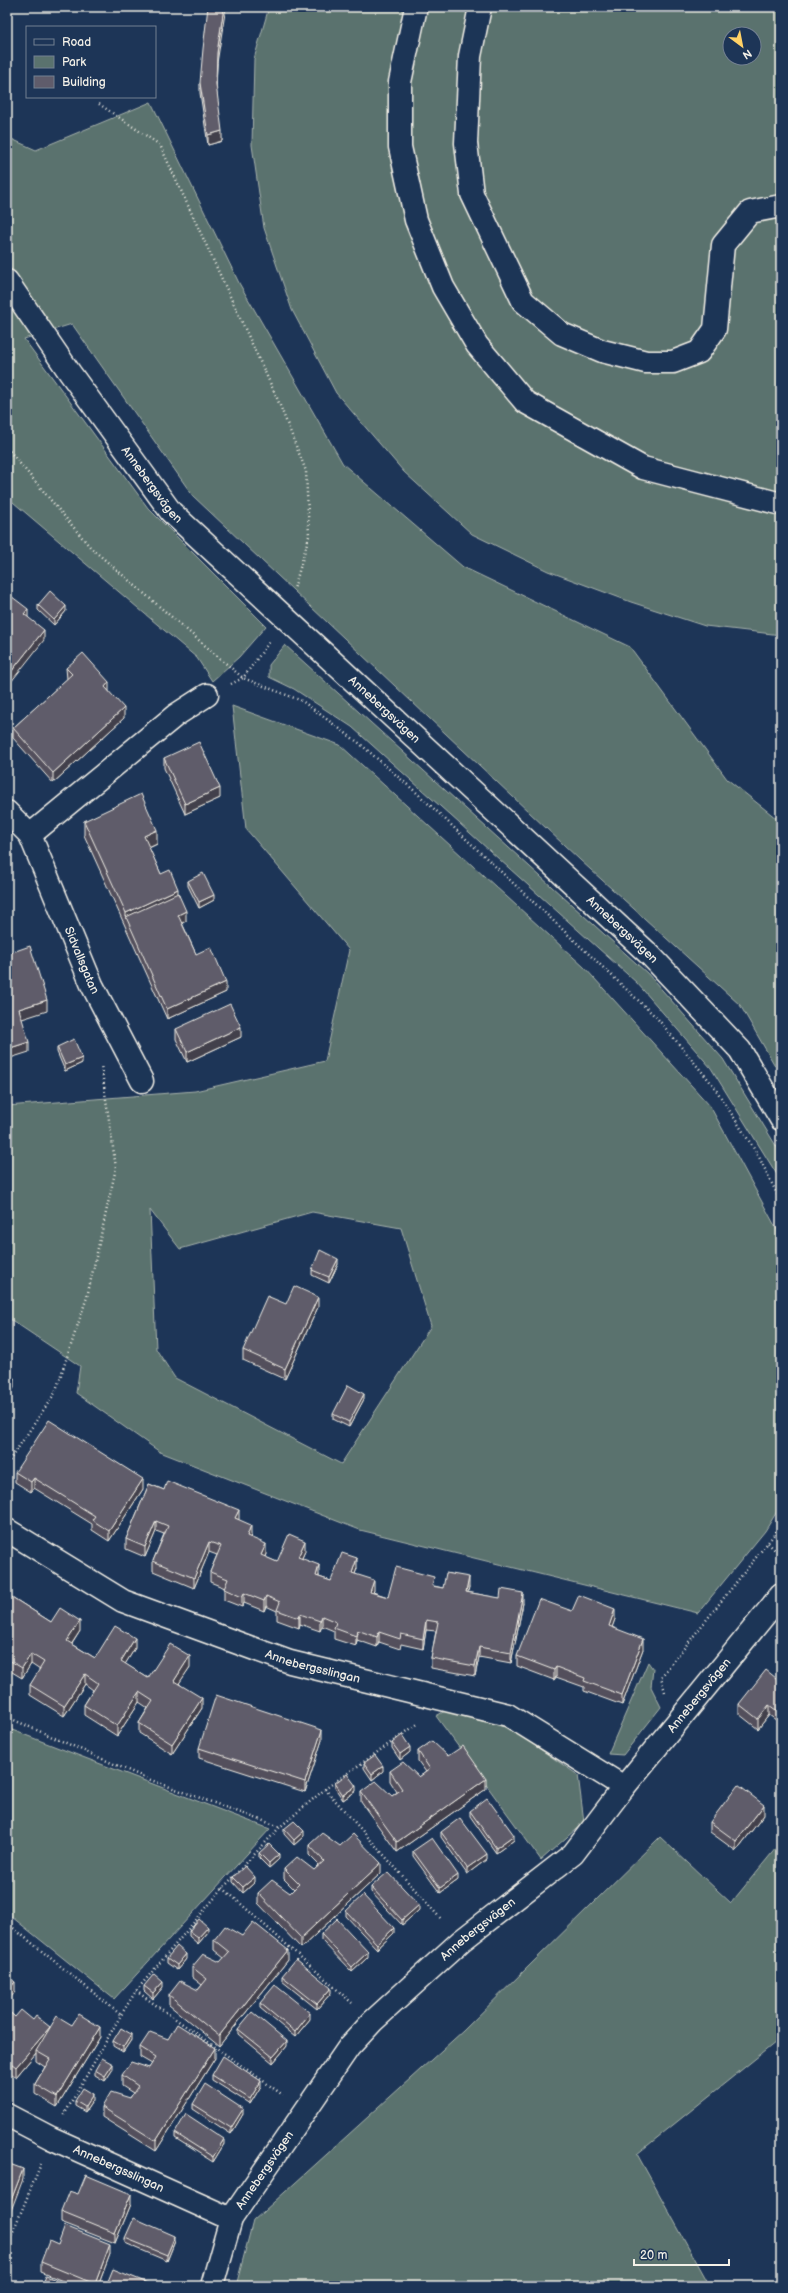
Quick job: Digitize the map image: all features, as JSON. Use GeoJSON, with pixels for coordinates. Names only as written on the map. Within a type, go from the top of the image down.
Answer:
{"type":"FeatureCollection","features":[{"type":"Feature","properties":{"kind":"street"},"geometry":{"type":"LineString","coordinates":[[416,7],[400,82],[400,147],[416,220],[443,286],[477,345],[525,402],[644,468],[781,504]]}},
{"type":"Feature","properties":{"kind":"street"},"geometry":{"type":"LineString","coordinates":[[480,7],[470,56],[466,135],[472,194],[523,301],[562,334],[602,351],[646,362],[673,362],[699,352],[714,329],[723,245],[750,212],[781,206]]}},
{"type":"Feature","properties":{"kind":"street","name":"Annebergsvägen"},"geometry":{"type":"LineString","coordinates":[[7,281],[70,373],[171,512],[651,956],[740,1050],[781,1119]]}},
{"type":"Feature","properties":{"kind":"street"},"geometry":{"type":"LineString","coordinates":[[30,835],[176,715],[207,695]]}},
{"type":"Feature","properties":{"kind":"street","name":"Sidvallsgatan"},"geometry":{"type":"LineString","coordinates":[[7,812],[30,835],[92,985],[142,1081]]}},
{"type":"Feature","properties":{"kind":"street","name":"Annebergsslingan"},"geometry":{"type":"LineString","coordinates":[[7,1530],[123,1601],[290,1662],[508,1716],[624,1787]]}},
{"type":"Feature","properties":{"kind":"street","name":"Annebergsvägen"},"geometry":{"type":"LineString","coordinates":[[212,2286],[231,2219],[304,2110],[349,2047],[373,2021],[461,1941],[573,1854],[624,1787],[781,1595]]}},
{"type":"Feature","properties":{"kind":"street","name":"Annebergsslingan"},"geometry":{"type":"LineString","coordinates":[[7,2115],[51,2138],[231,2219]]}},
{"type":"Feature","properties":{"kind":"path"},"geometry":{"type":"LineString","coordinates":[[99,104],[160,145],[261,363],[306,471],[309,536],[286,620],[243,678],[207,695]]}},
{"type":"Feature","properties":{"kind":"path"},"geometry":{"type":"LineString","coordinates":[[7,448],[91,548],[243,678],[302,701],[359,743],[417,793],[657,1018],[713,1085],[758,1155],[781,1202]]}},
{"type":"Feature","properties":{"kind":"path"},"geometry":{"type":"LineString","coordinates":[[7,1464],[55,1393],[87,1297],[116,1168],[101,1063]]}},
{"type":"Feature","properties":{"kind":"path"},"geometry":{"type":"LineString","coordinates":[[685,1712],[666,1693],[661,1677],[781,1526]]}},
{"type":"Feature","properties":{"kind":"path"},"geometry":{"type":"LineString","coordinates":[[768,1543],[781,1556]]}},
{"type":"Feature","properties":{"kind":"path"},"geometry":{"type":"LineString","coordinates":[[7,2246],[51,2138],[121,2014],[136,1991],[223,1888],[280,1827],[325,1789],[449,1702]]}},
{"type":"Feature","properties":{"kind":"path"},"geometry":{"type":"LineString","coordinates":[[7,1717],[148,1779],[280,1827]]}},
{"type":"Feature","properties":{"kind":"path"},"geometry":{"type":"LineString","coordinates":[[325,1789],[461,1941]]}},
{"type":"Feature","properties":{"kind":"path"},"geometry":{"type":"LineString","coordinates":[[223,1888],[373,2021]]}},
{"type":"Feature","properties":{"kind":"path"},"geometry":{"type":"LineString","coordinates":[[7,1923],[121,2014]]}},
{"type":"Feature","properties":{"kind":"path"},"geometry":{"type":"LineString","coordinates":[[136,1991],[304,2110]]}},
{"type":"Feature","properties":{"kind":"green space"},"geometry":{"type":"Polygon","coordinates":[[[269,7],[781,7],[781,635],[705,626],[631,602],[548,571],[472,534],[404,472],[336,393],[292,310],[264,228],[252,145],[254,59],[269,7]]]}},
{"type":"Feature","properties":{"kind":"green space"},"geometry":{"type":"Polygon","coordinates":[[[151,102],[239,283],[343,464],[463,567],[630,647],[727,779],[781,822],[781,1076],[740,1005],[580,860],[193,496],[72,324],[24,339],[148,508],[266,626],[239,657],[212,681],[197,658],[7,497],[7,137],[36,150],[151,102]]]}},
{"type":"Feature","properties":{"kind":"green space"},"geometry":{"type":"Polygon","coordinates":[[[285,645],[647,973],[723,1059],[781,1154],[781,1181],[711,1068],[637,983],[352,727],[294,689],[269,677],[269,665],[285,645]]]}},
{"type":"Feature","properties":{"kind":"green space"},"geometry":{"type":"Polygon","coordinates":[[[232,706],[340,745],[584,967],[710,1106],[781,1237],[781,1505],[765,1531],[698,1613],[360,1530],[160,1452],[76,1393],[80,1366],[7,1317],[7,1106],[195,1091],[325,1061],[349,950],[246,829],[232,706]],[[150,1210],[156,1349],[175,1378],[341,1464],[431,1326],[401,1228],[312,1212],[180,1249],[150,1210]]]}},
{"type":"Feature","properties":{"kind":"green space"},"geometry":{"type":"Polygon","coordinates":[[[648,1662],[653,1669],[651,1687],[661,1707],[623,1755],[608,1754],[648,1662]]]}},
{"type":"Feature","properties":{"kind":"green space"},"geometry":{"type":"Polygon","coordinates":[[[445,1711],[509,1728],[578,1775],[584,1822],[541,1860],[436,1716],[445,1711]]]}},
{"type":"Feature","properties":{"kind":"green space"},"geometry":{"type":"Polygon","coordinates":[[[7,1728],[270,1829],[114,1999],[7,1913],[7,1728]]]}},
{"type":"Feature","properties":{"kind":"green space"},"geometry":{"type":"Polygon","coordinates":[[[660,1837],[731,1903],[781,1842],[781,2038],[637,2154],[710,2286],[236,2286],[253,2221],[463,2031],[660,1837]]]}},
{"type":"Feature","properties":{"kind":"building"},"geometry":{"type":"Polygon","coordinates":[[[208,7],[224,7],[217,53],[216,84],[222,131],[208,135],[200,83],[208,7]]]}},
{"type":"Feature","properties":{"kind":"building"},"geometry":{"type":"Polygon","coordinates":[[[50,591],[66,606],[54,620],[38,605],[50,591]]]}},
{"type":"Feature","properties":{"kind":"building"},"geometry":{"type":"Polygon","coordinates":[[[7,593],[28,609],[24,614],[44,630],[7,677],[7,593]]]}},
{"type":"Feature","properties":{"kind":"building"},"geometry":{"type":"Polygon","coordinates":[[[83,653],[109,682],[105,687],[124,708],[53,773],[13,728],[72,674],[66,668],[83,653]]]}},
{"type":"Feature","properties":{"kind":"building"},"geometry":{"type":"Polygon","coordinates":[[[199,742],[220,788],[185,804],[164,758],[199,742]]]}},
{"type":"Feature","properties":{"kind":"building"},"geometry":{"type":"Polygon","coordinates":[[[141,794],[157,830],[144,836],[161,874],[170,870],[178,889],[126,913],[84,821],[141,794]]]}},
{"type":"Feature","properties":{"kind":"building"},"geometry":{"type":"Polygon","coordinates":[[[203,873],[214,895],[199,902],[188,881],[203,873]]]}},
{"type":"Feature","properties":{"kind":"building"},"geometry":{"type":"Polygon","coordinates":[[[178,893],[186,911],[178,915],[196,954],[211,947],[226,982],[167,1009],[126,917],[178,893]]]}},
{"type":"Feature","properties":{"kind":"building"},"geometry":{"type":"Polygon","coordinates":[[[30,946],[47,1000],[19,1009],[29,1042],[7,1049],[7,954],[30,946]]]}},
{"type":"Feature","properties":{"kind":"building"},"geometry":{"type":"Polygon","coordinates":[[[230,1004],[241,1027],[187,1052],[176,1029],[230,1004]]]}},
{"type":"Feature","properties":{"kind":"building"},"geometry":{"type":"Polygon","coordinates":[[[74,1039],[82,1058],[65,1065],[57,1047],[74,1039]]]}},
{"type":"Feature","properties":{"kind":"building"},"geometry":{"type":"Polygon","coordinates":[[[320,1250],[338,1259],[329,1277],[312,1270],[320,1250]]]}},
{"type":"Feature","properties":{"kind":"building"},"geometry":{"type":"Polygon","coordinates":[[[294,1286],[318,1297],[285,1369],[243,1350],[267,1296],[286,1304],[294,1286]]]}},
{"type":"Feature","properties":{"kind":"building"},"geometry":{"type":"Polygon","coordinates":[[[7,1373],[14,1378],[7,1389],[7,1373]]]}},
{"type":"Feature","properties":{"kind":"building"},"geometry":{"type":"Polygon","coordinates":[[[348,1385],[364,1394],[349,1422],[333,1414],[348,1385]]]}},
{"type":"Feature","properties":{"kind":"building"},"geometry":{"type":"Polygon","coordinates":[[[49,1420],[143,1479],[109,1531],[92,1520],[95,1516],[34,1478],[31,1482],[15,1472],[49,1420]]]}},
{"type":"Feature","properties":{"kind":"building"},"geometry":{"type":"Polygon","coordinates":[[[167,1481],[239,1510],[235,1518],[251,1525],[247,1536],[266,1544],[261,1555],[277,1562],[289,1534],[305,1541],[298,1557],[319,1565],[316,1576],[331,1581],[342,1553],[357,1558],[352,1573],[374,1580],[370,1592],[388,1597],[396,1567],[434,1577],[432,1586],[443,1588],[446,1573],[469,1577],[466,1592],[500,1598],[501,1589],[523,1593],[511,1653],[479,1647],[475,1666],[431,1658],[438,1622],[426,1620],[423,1639],[401,1634],[400,1639],[379,1632],[377,1637],[357,1630],[356,1636],[334,1628],[336,1622],[322,1616],[320,1621],[300,1614],[299,1618],[277,1610],[280,1602],[266,1596],[264,1601],[244,1593],[242,1597],[224,1589],[228,1579],[210,1572],[221,1546],[209,1542],[194,1578],[153,1561],[168,1526],[156,1521],[145,1547],[126,1539],[149,1484],[164,1490],[167,1481]]]}},
{"type":"Feature","properties":{"kind":"building"},"geometry":{"type":"Polygon","coordinates":[[[7,1594],[51,1622],[60,1608],[80,1621],[67,1641],[95,1658],[115,1626],[135,1638],[121,1661],[148,1678],[170,1644],[190,1656],[174,1681],[202,1698],[172,1744],[139,1723],[153,1701],[139,1692],[117,1726],[84,1705],[98,1683],[85,1674],[64,1706],[30,1685],[44,1662],[31,1654],[22,1668],[7,1659],[7,1594]]]}},
{"type":"Feature","properties":{"kind":"building"},"geometry":{"type":"Polygon","coordinates":[[[579,1595],[615,1609],[609,1626],[643,1639],[622,1695],[584,1681],[585,1678],[556,1667],[554,1670],[517,1656],[539,1599],[572,1611],[579,1595]]]}},
{"type":"Feature","properties":{"kind":"building"},"geometry":{"type":"Polygon","coordinates":[[[766,1670],[781,1682],[781,1711],[780,1713],[769,1705],[758,1719],[739,1704],[766,1670]]]}},
{"type":"Feature","properties":{"kind":"building"},"geometry":{"type":"Polygon","coordinates":[[[216,1695],[322,1730],[305,1782],[199,1748],[216,1695]]]}},
{"type":"Feature","properties":{"kind":"building"},"geometry":{"type":"Polygon","coordinates":[[[402,1735],[410,1747],[400,1754],[392,1743],[402,1735]]]}},
{"type":"Feature","properties":{"kind":"building"},"geometry":{"type":"Polygon","coordinates":[[[432,1741],[448,1756],[463,1746],[486,1779],[397,1842],[361,1792],[376,1781],[392,1796],[402,1789],[390,1771],[403,1762],[419,1777],[430,1769],[418,1751],[432,1741]]]}},
{"type":"Feature","properties":{"kind":"building"},"geometry":{"type":"Polygon","coordinates":[[[375,1755],[383,1766],[372,1774],[364,1763],[375,1755]]]}},
{"type":"Feature","properties":{"kind":"building"},"geometry":{"type":"Polygon","coordinates":[[[347,1774],[356,1786],[343,1795],[335,1783],[347,1774]]]}},
{"type":"Feature","properties":{"kind":"building"},"geometry":{"type":"Polygon","coordinates":[[[738,1785],[764,1805],[736,1841],[710,1822],[738,1785]]]}},
{"type":"Feature","properties":{"kind":"building"},"geometry":{"type":"Polygon","coordinates":[[[487,1798],[514,1835],[496,1848],[470,1811],[487,1798]]]}},
{"type":"Feature","properties":{"kind":"building"},"geometry":{"type":"Polygon","coordinates":[[[460,1818],[487,1854],[467,1868],[441,1832],[460,1818]]]}},
{"type":"Feature","properties":{"kind":"building"},"geometry":{"type":"Polygon","coordinates":[[[294,1821],[304,1831],[294,1840],[284,1829],[294,1821]]]}},
{"type":"Feature","properties":{"kind":"building"},"geometry":{"type":"Polygon","coordinates":[[[322,1833],[340,1846],[353,1834],[381,1863],[301,1938],[258,1893],[272,1880],[290,1893],[299,1884],[284,1869],[297,1857],[314,1870],[324,1861],[309,1845],[322,1833]]]}},
{"type":"Feature","properties":{"kind":"building"},"geometry":{"type":"Polygon","coordinates":[[[432,1838],[458,1875],[440,1888],[413,1851],[432,1838]]]}},
{"type":"Feature","properties":{"kind":"building"},"geometry":{"type":"Polygon","coordinates":[[[269,1844],[279,1854],[269,1863],[259,1853],[269,1844]]]}},
{"type":"Feature","properties":{"kind":"building"},"geometry":{"type":"Polygon","coordinates":[[[245,1866],[255,1877],[243,1887],[233,1877],[245,1866]]]}},
{"type":"Feature","properties":{"kind":"building"},"geometry":{"type":"Polygon","coordinates":[[[388,1872],[419,1905],[402,1920],[371,1887],[388,1872]]]}},
{"type":"Feature","properties":{"kind":"building"},"geometry":{"type":"Polygon","coordinates":[[[363,1895],[394,1928],[377,1944],[346,1911],[363,1895]]]}},
{"type":"Feature","properties":{"kind":"building"},"geometry":{"type":"Polygon","coordinates":[[[199,1919],[208,1927],[198,1938],[189,1931],[199,1919]]]}},
{"type":"Feature","properties":{"kind":"building"},"geometry":{"type":"Polygon","coordinates":[[[337,1919],[368,1952],[352,1967],[321,1934],[337,1919]]]}},
{"type":"Feature","properties":{"kind":"building"},"geometry":{"type":"Polygon","coordinates":[[[253,1922],[288,1950],[219,2036],[169,1995],[180,1981],[198,1990],[207,1979],[192,1967],[203,1954],[220,1962],[229,1952],[214,1940],[225,1926],[242,1936],[253,1922]]]}},
{"type":"Feature","properties":{"kind":"building"},"geometry":{"type":"Polygon","coordinates":[[[177,1946],[186,1954],[177,1965],[167,1958],[177,1946]]]}},
{"type":"Feature","properties":{"kind":"building"},"geometry":{"type":"Polygon","coordinates":[[[296,1959],[331,1988],[317,2004],[282,1976],[296,1959]]]}},
{"type":"Feature","properties":{"kind":"building"},"geometry":{"type":"Polygon","coordinates":[[[154,1974],[163,1982],[153,1993],[144,1986],[154,1974]]]}},
{"type":"Feature","properties":{"kind":"building"},"geometry":{"type":"Polygon","coordinates":[[[7,1976],[15,1982],[7,1991],[7,1976]]]}},
{"type":"Feature","properties":{"kind":"building"},"geometry":{"type":"Polygon","coordinates":[[[275,1985],[310,2013],[295,2032],[260,2003],[275,1985]]]}},
{"type":"Feature","properties":{"kind":"building"},"geometry":{"type":"Polygon","coordinates":[[[7,2010],[15,2017],[21,2010],[33,2020],[36,2016],[50,2027],[16,2067],[7,2060],[7,2010]]]}},
{"type":"Feature","properties":{"kind":"building"},"geometry":{"type":"Polygon","coordinates":[[[252,2012],[287,2041],[273,2057],[238,2029],[252,2012]]]}},
{"type":"Feature","properties":{"kind":"building"},"geometry":{"type":"Polygon","coordinates":[[[79,2014],[100,2027],[57,2097],[35,2084],[50,2059],[36,2051],[57,2016],[72,2025],[79,2014]]]}},
{"type":"Feature","properties":{"kind":"building"},"geometry":{"type":"Polygon","coordinates":[[[177,2024],[215,2048],[156,2141],[102,2107],[111,2092],[130,2098],[138,2086],[122,2075],[131,2062],[149,2068],[156,2057],[140,2047],[150,2032],[168,2039],[177,2024]]]}},
{"type":"Feature","properties":{"kind":"building"},"geometry":{"type":"Polygon","coordinates":[[[121,2028],[131,2034],[123,2047],[113,2041],[121,2028]]]}},
{"type":"Feature","properties":{"kind":"building"},"geometry":{"type":"Polygon","coordinates":[[[223,2056],[261,2081],[250,2099],[212,2075],[223,2056]]]}},
{"type":"Feature","properties":{"kind":"building"},"geometry":{"type":"Polygon","coordinates":[[[102,2058],[113,2064],[105,2076],[95,2070],[102,2058]]]}},
{"type":"Feature","properties":{"kind":"building"},"geometry":{"type":"Polygon","coordinates":[[[205,2084],[243,2109],[231,2128],[193,2104],[205,2084]]]}},
{"type":"Feature","properties":{"kind":"building"},"geometry":{"type":"Polygon","coordinates":[[[83,2088],[93,2094],[85,2107],[75,2101],[83,2088]]]}},
{"type":"Feature","properties":{"kind":"building"},"geometry":{"type":"Polygon","coordinates":[[[186,2114],[224,2139],[213,2157],[175,2133],[186,2114]]]}},
{"type":"Feature","properties":{"kind":"building"},"geometry":{"type":"Polygon","coordinates":[[[7,2163],[23,2169],[7,2211],[7,2163]]]}},
{"type":"Feature","properties":{"kind":"building"},"geometry":{"type":"Polygon","coordinates":[[[86,2175],[131,2194],[115,2233],[61,2211],[69,2191],[78,2194],[86,2175]]]}},
{"type":"Feature","properties":{"kind":"building"},"geometry":{"type":"Polygon","coordinates":[[[134,2218],[175,2236],[167,2255],[125,2238],[134,2218]]]}},
{"type":"Feature","properties":{"kind":"building"},"geometry":{"type":"Polygon","coordinates":[[[65,2226],[110,2244],[95,2284],[41,2262],[49,2241],[58,2245],[65,2226]]]}},
{"type":"Feature","properties":{"kind":"building"},"geometry":{"type":"Polygon","coordinates":[[[113,2269],[155,2286],[106,2286],[113,2269]]]}},
{"type":"Feature","properties":{"kind":"building"},"geometry":{"type":"Polygon","coordinates":[[[46,2276],[71,2286],[42,2286],[46,2276]]]}}]}
